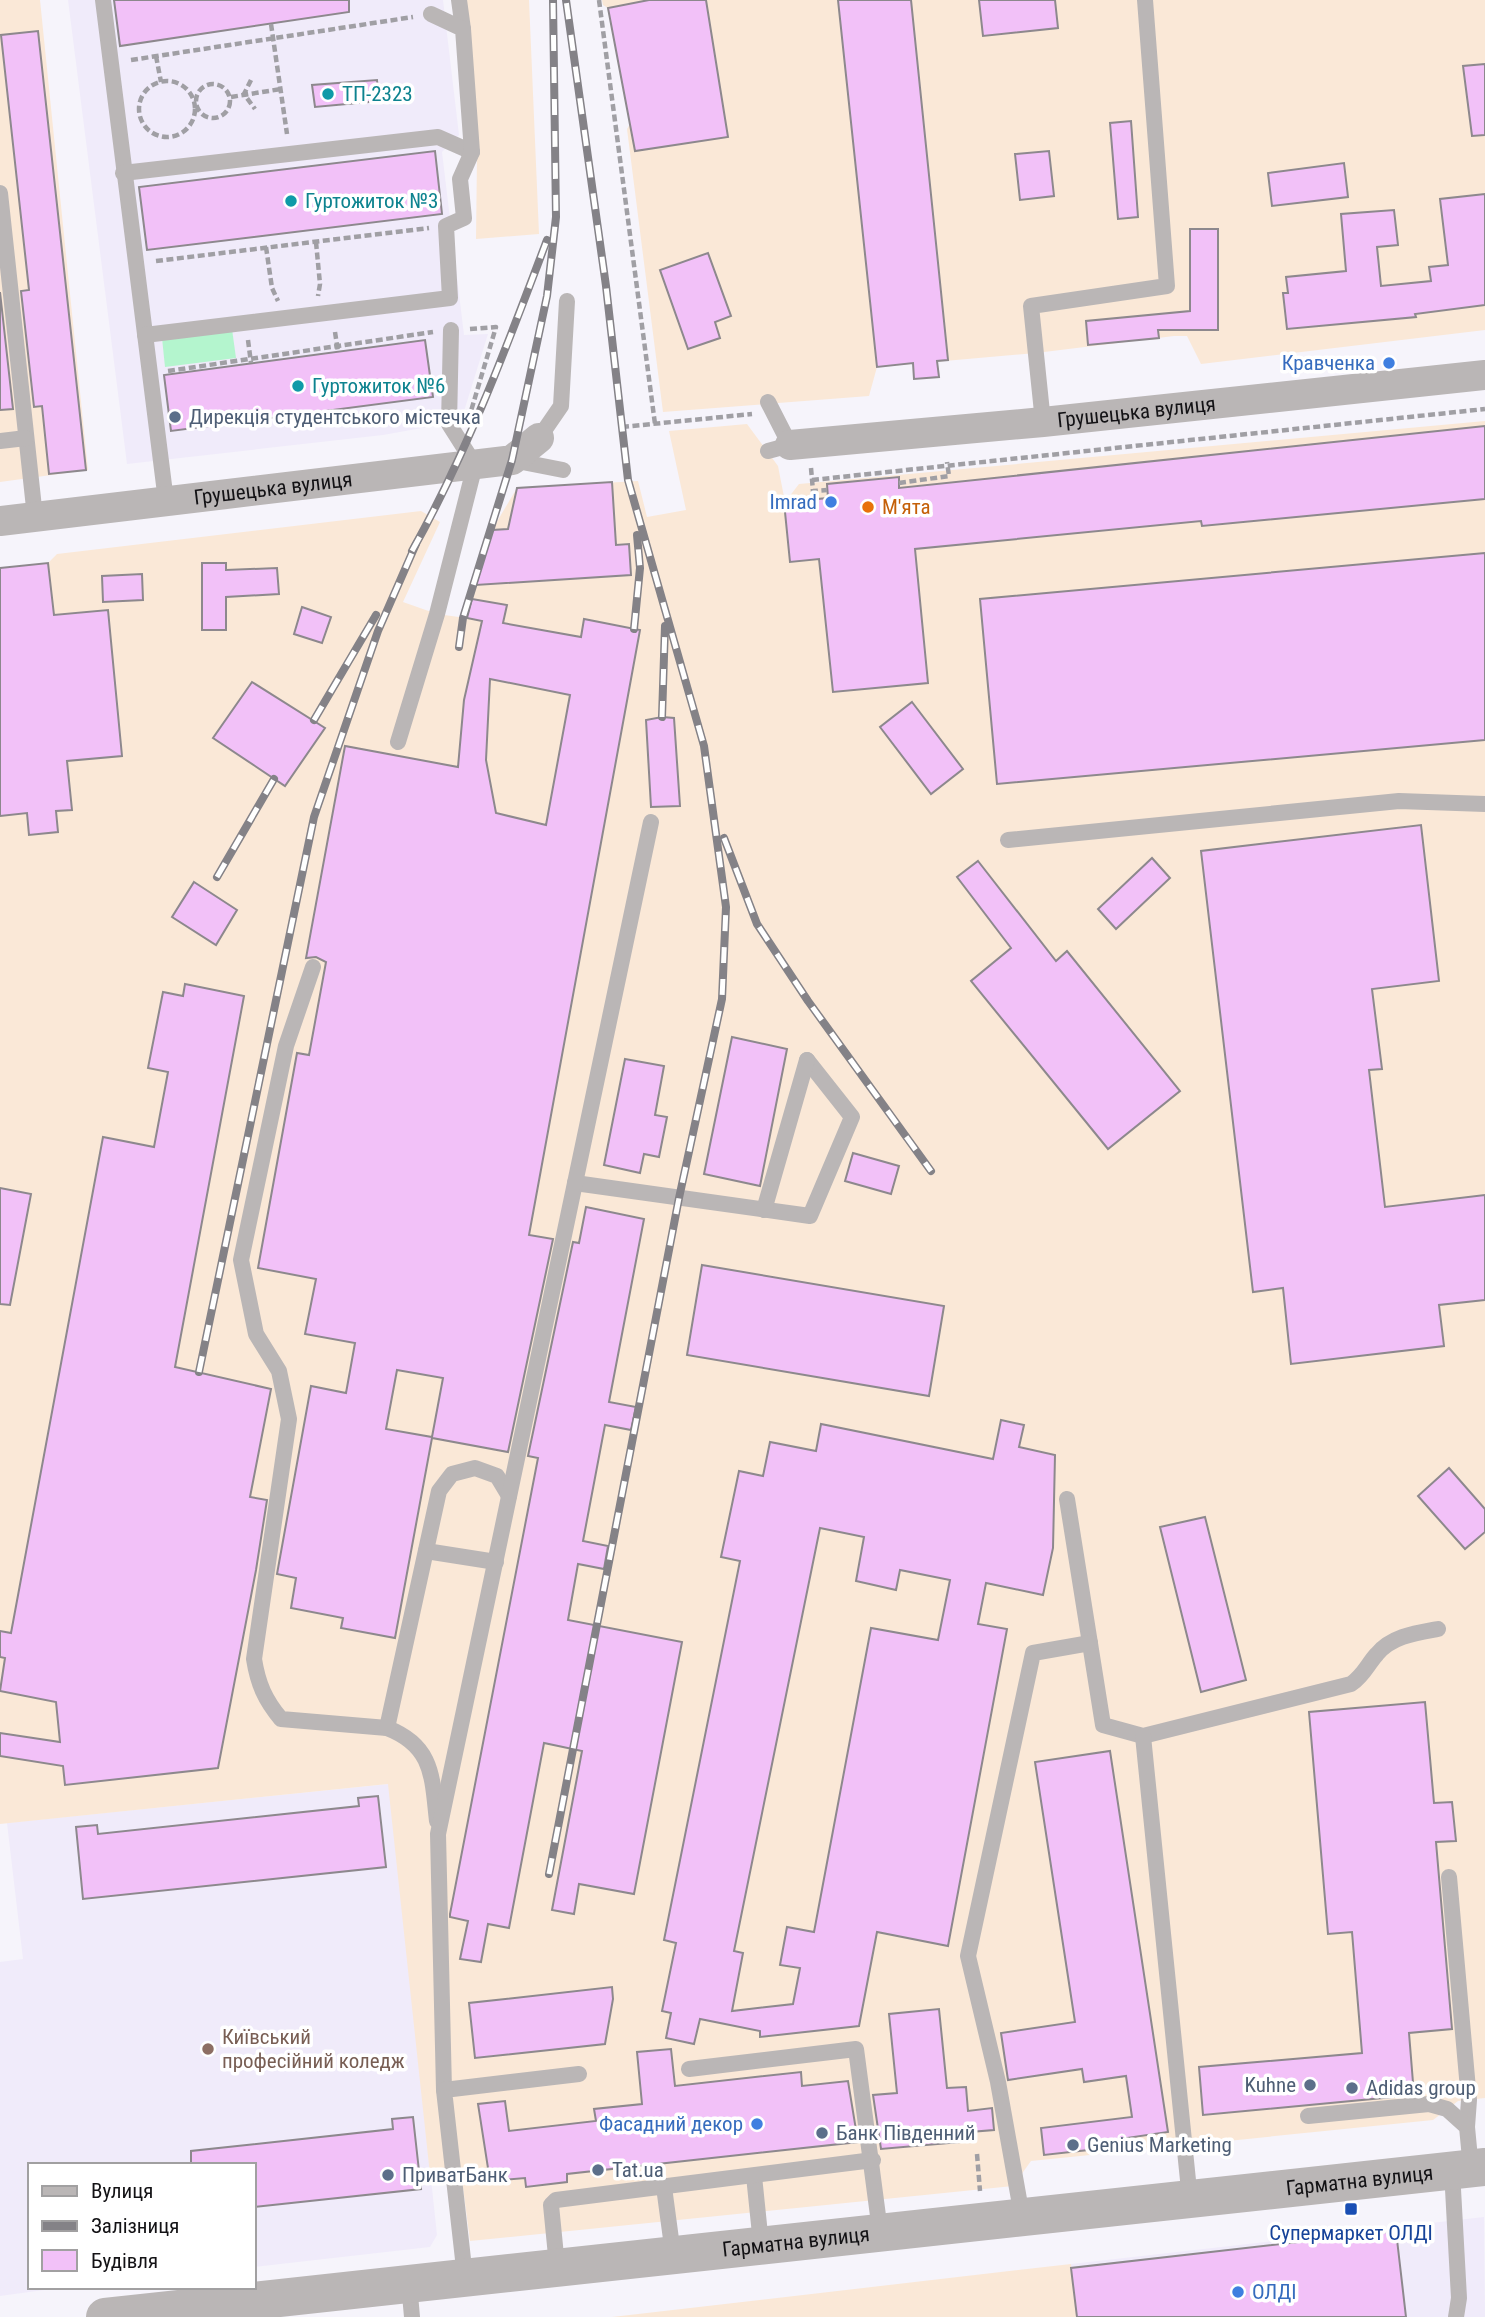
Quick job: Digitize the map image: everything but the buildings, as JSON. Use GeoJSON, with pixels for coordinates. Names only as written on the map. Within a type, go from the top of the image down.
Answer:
{"type":"FeatureCollection","features":[{"type":"Feature","properties":{"kind":"street","name":"Грушецька вулиця"},"geometry":{"type":"LineString","coordinates":[[779,448],[1485,375]]}},
{"type":"Feature","properties":{"kind":"street"},"geometry":{"type":"LineString","coordinates":[[512,460],[539,438]]}},
{"type":"Feature","properties":{"kind":"street","name":"Грушецька вулиця"},"geometry":{"type":"LineString","coordinates":[[0,521],[512,460]]}},
{"type":"Feature","properties":{"kind":"street","name":"Гарматна вулиця"},"geometry":{"type":"LineString","coordinates":[[105,2317],[410,2300],[465,2277],[1469,2169]]}},
{"type":"Feature","properties":{"kind":"lane"},"geometry":{"type":"LineString","coordinates":[[103,0],[166,501]]}},
{"type":"Feature","properties":{"kind":"lane"},"geometry":{"type":"LineString","coordinates":[[145,335],[450,298],[446,226],[464,218],[460,179],[472,152],[459,0]]}},
{"type":"Feature","properties":{"kind":"lane"},"geometry":{"type":"LineString","coordinates":[[1043,422],[1031,306],[1167,286],[1146,0]]}},
{"type":"Feature","properties":{"kind":"lane"},"geometry":{"type":"LineString","coordinates":[[431,14],[463,29]]}},
{"type":"Feature","properties":{"kind":"lane"},"geometry":{"type":"LineString","coordinates":[[124,173],[438,137],[472,152]]}},
{"type":"Feature","properties":{"kind":"lane"},"geometry":{"type":"LineString","coordinates":[[0,193],[35,517]]}},
{"type":"Feature","properties":{"kind":"lane"},"geometry":{"type":"LineString","coordinates":[[539,438],[561,406],[567,301]]}},
{"type":"Feature","properties":{"kind":"lane"},"geometry":{"type":"LineString","coordinates":[[398,742],[437,614],[475,465],[449,424],[451,330]]}},
{"type":"Feature","properties":{"kind":"lane"},"geometry":{"type":"LineString","coordinates":[[768,402],[779,448]]}},
{"type":"Feature","properties":{"kind":"lane"},"geometry":{"type":"LineString","coordinates":[[0,441],[26,438]]}},
{"type":"Feature","properties":{"kind":"lane"},"geometry":{"type":"LineString","coordinates":[[512,460],[563,470]]}},
{"type":"Feature","properties":{"kind":"lane"},"geometry":{"type":"LineString","coordinates":[[1008,840],[1399,801],[1485,804]]}},
{"type":"Feature","properties":{"kind":"lane"},"geometry":{"type":"LineString","coordinates":[[439,1834],[651,822]]}},
{"type":"Feature","properties":{"kind":"lane"},"geometry":{"type":"LineString","coordinates":[[313,967],[286,1046],[241,1261],[256,1334],[279,1371],[289,1419],[254,1659],[257,1682],[267,1702],[282,1719],[387,1728],[403,1734],[426,1759],[431,1775],[439,1834],[444,2090],[465,2277]]}},
{"type":"Feature","properties":{"kind":"lane"},"geometry":{"type":"LineString","coordinates":[[575,1183],[764,1210],[810,1216],[852,1117],[807,1060],[764,1210]]}},
{"type":"Feature","properties":{"kind":"lane"},"geometry":{"type":"LineString","coordinates":[[387,1728],[439,1491],[452,1474],[475,1468],[497,1476],[509,1496]]}},
{"type":"Feature","properties":{"kind":"lane"},"geometry":{"type":"LineString","coordinates":[[1067,1499],[1103,1725],[1143,1735],[1351,1684],[1362,1676],[1376,1655],[1391,1642],[1412,1633],[1438,1629]]}},
{"type":"Feature","properties":{"kind":"lane"},"geometry":{"type":"LineString","coordinates":[[426,1551],[496,1562]]}},
{"type":"Feature","properties":{"kind":"lane"},"geometry":{"type":"LineString","coordinates":[[1022,2216],[998,2082],[968,1956],[1033,1653],[1090,1643]]}},
{"type":"Feature","properties":{"kind":"lane"},"geometry":{"type":"LineString","coordinates":[[1143,1735],[1190,2200]]}},
{"type":"Feature","properties":{"kind":"lane"},"geometry":{"type":"LineString","coordinates":[[1449,1877],[1469,2100],[1469,2169],[1456,2317]]}},
{"type":"Feature","properties":{"kind":"lane"},"geometry":{"type":"LineString","coordinates":[[689,2068],[856,2049],[873,2161],[880,2231]]}},
{"type":"Feature","properties":{"kind":"lane"},"geometry":{"type":"LineString","coordinates":[[444,2090],[579,2074]]}},
{"type":"Feature","properties":{"kind":"lane"},"geometry":{"type":"LineString","coordinates":[[1308,2116],[1429,2105],[1447,2109],[1467,2127]]}},
{"type":"Feature","properties":{"kind":"lane"},"geometry":{"type":"LineString","coordinates":[[556,2266],[551,2205],[553,2201],[873,2161]]}},
{"type":"Feature","properties":{"kind":"lane"},"geometry":{"type":"LineString","coordinates":[[754,2176],[761,2244]]}},
{"type":"Feature","properties":{"kind":"lane"},"geometry":{"type":"LineString","coordinates":[[664,2187],[673,2254]]}},
{"type":"Feature","properties":{"kind":"path"},"geometry":{"type":"LineString","coordinates":[[598,0],[655,424]]}},
{"type":"Feature","properties":{"kind":"path"},"geometry":{"type":"LineString","coordinates":[[110,63],[431,14]]}},
{"type":"Feature","properties":{"kind":"path"},"geometry":{"type":"LineString","coordinates":[[271,24],[290,155]]}},
{"type":"Feature","properties":{"kind":"path"},"geometry":{"type":"LineString","coordinates":[[156,56],[161,82]]}},
{"type":"Feature","properties":{"kind":"path"},"geometry":{"type":"LineString","coordinates":[[244,94],[251,80]]}},
{"type":"Feature","properties":{"kind":"path"},"geometry":{"type":"LineString","coordinates":[[161,82],[150,87],[140,103],[139,113],[148,130],[169,138],[180,134],[194,118],[195,106],[197,92],[207,83],[221,85],[230,97],[228,111],[216,119],[203,116],[195,106],[184,86],[172,81],[161,82]]}},
{"type":"Feature","properties":{"kind":"path"},"geometry":{"type":"LineString","coordinates":[[230,97],[281,89]]}},
{"type":"Feature","properties":{"kind":"path"},"geometry":{"type":"LineString","coordinates":[[244,94],[255,109]]}},
{"type":"Feature","properties":{"kind":"path"},"geometry":{"type":"LineString","coordinates":[[136,263],[446,226]]}},
{"type":"Feature","properties":{"kind":"path"},"geometry":{"type":"LineString","coordinates":[[314,315],[320,284],[316,242]]}},
{"type":"Feature","properties":{"kind":"path"},"geometry":{"type":"LineString","coordinates":[[266,247],[272,288],[286,318]]}},
{"type":"Feature","properties":{"kind":"path"},"geometry":{"type":"LineString","coordinates":[[163,371],[451,330]]}},
{"type":"Feature","properties":{"kind":"path"},"geometry":{"type":"LineString","coordinates":[[812,480],[1485,409]]}},
{"type":"Feature","properties":{"kind":"path"},"geometry":{"type":"LineString","coordinates":[[622,427],[754,414],[779,448]]}},
{"type":"Feature","properties":{"kind":"path"},"geometry":{"type":"LineString","coordinates":[[899,483],[949,476],[947,464]]}},
{"type":"Feature","properties":{"kind":"path"},"geometry":{"type":"LineString","coordinates":[[820,491],[827,490]]}},
{"type":"Feature","properties":{"kind":"path"},"geometry":{"type":"LineString","coordinates":[[977,2154],[980,2192]]}},
{"type":"Feature","properties":{"kind":"shaded area"},"geometry":{"type":"Polygon","coordinates":[[[0,0],[40,0],[88,470],[0,482],[0,0]]]}},
{"type":"Feature","properties":{"kind":"shaded area"},"geometry":{"type":"Polygon","coordinates":[[[68,0],[443,0],[459,135],[442,152],[464,335],[488,334],[461,421],[383,435],[127,464],[68,0]]]}},
{"type":"Feature","properties":{"kind":"shaded area"},"geometry":{"type":"Polygon","coordinates":[[[460,0],[529,0],[539,234],[476,239],[477,156],[460,0]]]}},
{"type":"Feature","properties":{"kind":"shaded area"},"geometry":{"type":"Polygon","coordinates":[[[602,0],[1485,0],[1485,330],[1201,364],[1187,336],[1174,336],[1036,353],[877,367],[869,396],[663,412],[627,129],[630,124],[608,8],[603,5],[602,0]]]}},
{"type":"Feature","properties":{"kind":"shaded area"},"geometry":{"type":"Polygon","coordinates":[[[1485,421],[1485,2098],[1458,2101],[1433,2120],[1031,2161],[1013,2186],[470,2241],[462,2180],[431,2184],[388,1784],[0,1824],[0,568],[48,563],[57,554],[421,511],[440,522],[403,602],[437,614],[466,618],[492,530],[517,488],[638,481],[647,517],[686,510],[669,431],[747,424],[778,466],[785,502],[799,484],[1485,421]]]}},
{"type":"Feature","properties":{"kind":"shaded area","name":"Київський професійний коледж"},"geometry":{"type":"Polygon","coordinates":[[[389,1784],[437,2235],[430,2247],[256,2267],[256,2163],[28,2163],[28,2289],[51,2289],[0,2296],[0,1962],[23,1959],[7,1823],[389,1784]]]}},
{"type":"Feature","properties":{"kind":"shaded area","name":"ОЛДІ"},"geometry":{"type":"Polygon","coordinates":[[[1484,2217],[1485,2317],[1077,2317],[1071,2264],[1484,2217]]]}},
{"type":"Feature","properties":{"kind":"shaded area"},"geometry":{"type":"Polygon","coordinates":[[[1071,2264],[1077,2317],[612,2317],[1071,2264]]]}},
{"type":"Feature","properties":{"kind":"green space"},"geometry":{"type":"Polygon","coordinates":[[[232,329],[236,358],[165,367],[162,338],[232,329]]]}},
{"type":"Feature","properties":{"kind":"railway"},"geometry":{"type":"LineString","coordinates":[[459,647],[463,618],[512,460],[547,296],[556,217],[553,0]]}},
{"type":"Feature","properties":{"kind":"railway"},"geometry":{"type":"LineString","coordinates":[[549,1874],[679,1198],[722,999],[726,907],[704,746],[628,480],[606,286],[566,0]]}},
{"type":"Feature","properties":{"kind":"railway"},"geometry":{"type":"LineString","coordinates":[[412,551],[468,437],[547,240]]}},
{"type":"Feature","properties":{"kind":"railway"},"geometry":{"type":"LineString","coordinates":[[634,629],[640,568],[637,535]]}},
{"type":"Feature","properties":{"kind":"railway"},"geometry":{"type":"LineString","coordinates":[[199,1372],[314,817],[378,631],[416,544]]}},
{"type":"Feature","properties":{"kind":"railway"},"geometry":{"type":"LineString","coordinates":[[314,720],[376,615]]}},
{"type":"Feature","properties":{"kind":"railway"},"geometry":{"type":"LineString","coordinates":[[662,717],[665,626]]}},
{"type":"Feature","properties":{"kind":"railway"},"geometry":{"type":"LineString","coordinates":[[217,877],[274,779]]}},
{"type":"Feature","properties":{"kind":"railway"},"geometry":{"type":"LineString","coordinates":[[724,838],[757,924],[808,1001],[931,1171]]}},
{"type":"Feature","properties":{"kind":"place","name":"ТП-2323"},"geometry":{"type":"Point","coordinates":[328,94]}},
{"type":"Feature","properties":{"kind":"place","name":"Гуртожиток №3"},"geometry":{"type":"Point","coordinates":[291,201]}},
{"type":"Feature","properties":{"kind":"place","name":"Кравченка"},"geometry":{"type":"Point","coordinates":[1389,363]}},
{"type":"Feature","properties":{"kind":"place","name":"Гуртожиток №6"},"geometry":{"type":"Point","coordinates":[298,386]}},
{"type":"Feature","properties":{"kind":"place","name":"Дирекція студентського містечка"},"geometry":{"type":"Point","coordinates":[175,417]}},
{"type":"Feature","properties":{"kind":"place","name":"Imrad"},"geometry":{"type":"Point","coordinates":[831,502]}},
{"type":"Feature","properties":{"kind":"place","name":"М'ята"},"geometry":{"type":"Point","coordinates":[868,507]}},
{"type":"Feature","properties":{"kind":"place","name":"Київський професійний коледж"},"geometry":{"type":"Point","coordinates":[208,2049]}},
{"type":"Feature","properties":{"kind":"place","name":"Kuhne"},"geometry":{"type":"Point","coordinates":[1310,2085]}},
{"type":"Feature","properties":{"kind":"place","name":"Adidas group"},"geometry":{"type":"Point","coordinates":[1352,2088]}},
{"type":"Feature","properties":{"kind":"place","name":"Фасадний декор"},"geometry":{"type":"Point","coordinates":[757,2124]}},
{"type":"Feature","properties":{"kind":"place","name":"Банк Південний"},"geometry":{"type":"Point","coordinates":[822,2133]}},
{"type":"Feature","properties":{"kind":"place","name":"Genius Marketing"},"geometry":{"type":"Point","coordinates":[1073,2145]}},
{"type":"Feature","properties":{"kind":"place","name":"Tat.ua"},"geometry":{"type":"Point","coordinates":[598,2170]}},
{"type":"Feature","properties":{"kind":"place","name":"ПриватБанк"},"geometry":{"type":"Point","coordinates":[388,2175]}},
{"type":"Feature","properties":{"kind":"place","name":"Супермаркет ОЛДІ"},"geometry":{"type":"Point","coordinates":[1351,2209]}},
{"type":"Feature","properties":{"kind":"place","name":"ОЛДІ"},"geometry":{"type":"Point","coordinates":[1238,2292]}}]}
